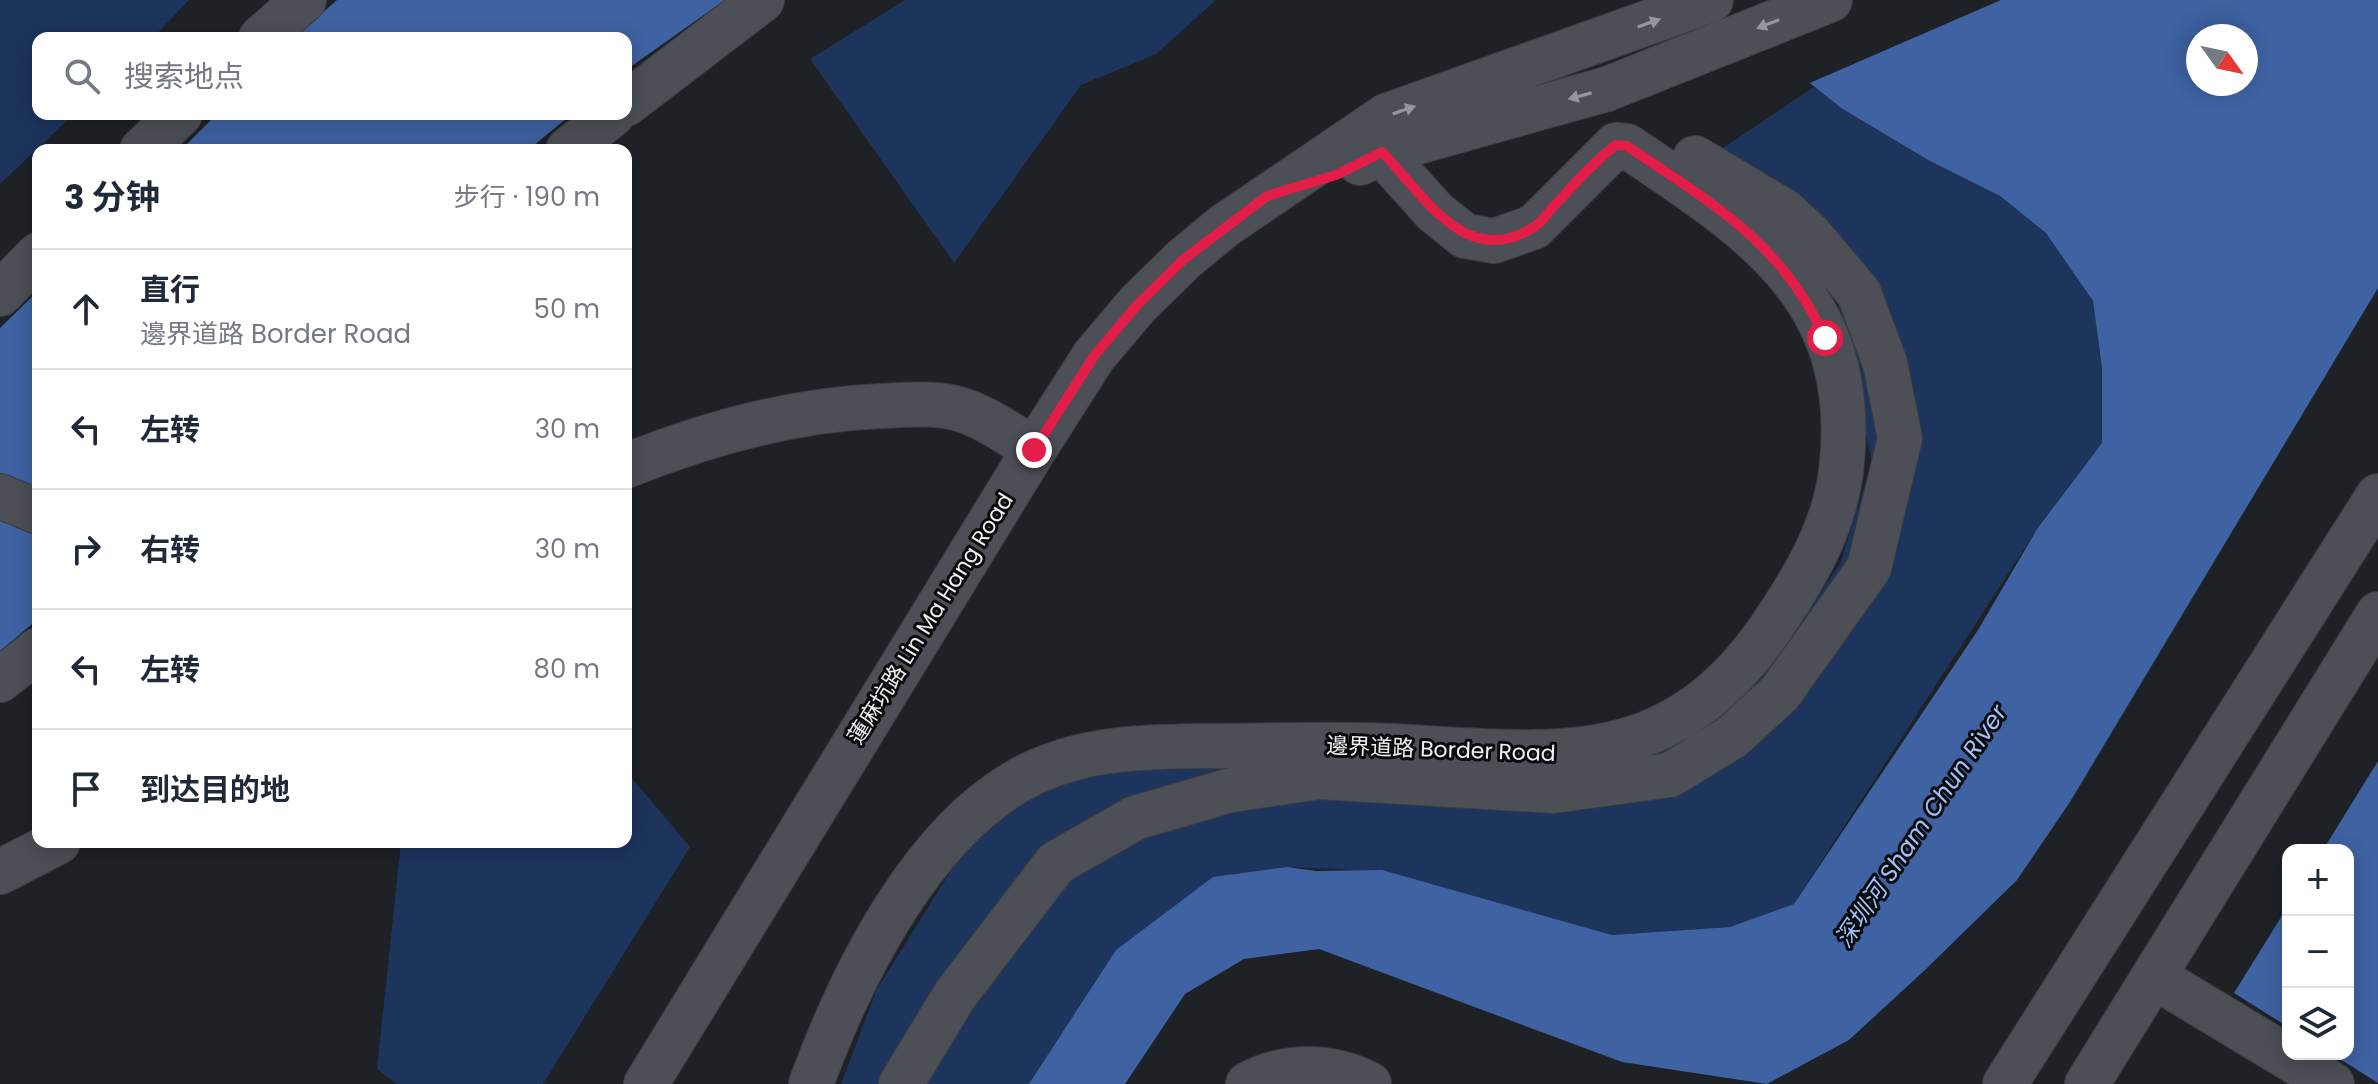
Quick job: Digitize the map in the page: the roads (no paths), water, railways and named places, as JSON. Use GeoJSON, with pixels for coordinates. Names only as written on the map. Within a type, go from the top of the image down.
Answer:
{"type":"FeatureCollection","features":[{"type":"Feature","properties":{"kind":"street"},"geometry":{"type":"LineString","coordinates":[[268,32],[304,0]]}},
{"type":"Feature","properties":{"kind":"street"},"geometry":{"type":"LineString","coordinates":[[632,99],[762,0]]}},
{"type":"Feature","properties":{"kind":"street","name":"蓮麻坑路 Lin Ma Hang Road"},"geometry":{"type":"LineString","coordinates":[[646,1084],[1034,450],[1094,356],[1138,304],[1224,226],[1267,196],[1372,142],[1607,89],[1830,0]]}},
{"type":"Feature","properties":{"kind":"street","name":"蓮麻坑路 Lin Ma Hang Road"},"geometry":{"type":"LineString","coordinates":[[1372,142],[1386,116],[1700,5]]}},
{"type":"Feature","properties":{"kind":"street"},"geometry":{"type":"LineString","coordinates":[[148,144],[174,120]]}},
{"type":"Feature","properties":{"kind":"street"},"geometry":{"type":"LineString","coordinates":[[576,144],[606,120]]}},
{"type":"Feature","properties":{"kind":"street","name":"邊界道路 Border Road"},"geometry":{"type":"LineString","coordinates":[[811,1084],[843,1002],[924,869],[951,834],[990,798],[1035,772],[1083,755],[1145,747],[1346,745],[1536,753],[1582,751],[1631,739],[1677,719],[1715,691],[1752,654],[1811,563],[1831,514],[1842,457],[1843,423],[1835,367],[1820,325],[1798,285],[1761,242],[1627,146],[1616,145],[1534,227],[1494,241],[1465,236],[1435,212],[1372,142]]}},
{"type":"Feature","properties":{"kind":"street"},"geometry":{"type":"LineString","coordinates":[[901,1084],[955,995],[1056,863],[1135,818],[1231,790],[1319,777],[1553,791],[1670,775],[1732,737],[1780,693],[1869,568],[1900,438],[1885,363],[1859,293],[1811,236],[1784,211],[1695,158]]}},
{"type":"Feature","properties":{"kind":"street"},"geometry":{"type":"LineString","coordinates":[[0,294],[32,261]]}},
{"type":"Feature","properties":{"kind":"street"},"geometry":{"type":"LineString","coordinates":[[632,464],[696,440],[761,421],[816,411],[894,405],[959,409],[989,422],[1034,450]]}},
{"type":"Feature","properties":{"kind":"street"},"geometry":{"type":"LineString","coordinates":[[0,496],[32,509]]}},
{"type":"Feature","properties":{"kind":"street"},"geometry":{"type":"LineString","coordinates":[[2005,1084],[2378,496]]}},
{"type":"Feature","properties":{"kind":"street"},"geometry":{"type":"LineString","coordinates":[[2087,1084],[2378,614]]}},
{"type":"Feature","properties":{"kind":"street"},"geometry":{"type":"LineString","coordinates":[[0,680],[32,655]]}},
{"type":"Feature","properties":{"kind":"street"},"geometry":{"type":"LineString","coordinates":[[0,872],[46,848]]}},
{"type":"Feature","properties":{"kind":"street"},"geometry":{"type":"LineString","coordinates":[[2155,977],[2332,1084]]}},
{"type":"Feature","properties":{"kind":"street"},"geometry":{"type":"LineString","coordinates":[[1248,1084],[1272,1072],[1306,1068],[1351,1075],[1369,1084]]}},
{"type":"Feature","properties":{"kind":"water"},"geometry":{"type":"Polygon","coordinates":[[[337,0],[725,0],[632,66],[632,32],[301,32],[337,0]]]}},
{"type":"Feature","properties":{"kind":"water","name":"深圳河 Sham Chun River"},"geometry":{"type":"Polygon","coordinates":[[[1706,0],[2378,0],[2378,288],[2070,802],[2017,880],[1849,1040],[1767,1084],[1622,1062],[1319,949],[1244,959],[1185,994],[1125,1084],[1029,1084],[1116,950],[1213,877],[1287,867],[1316,871],[1382,870],[1612,935],[1730,927],[1794,904],[1978,630],[2037,529],[2102,443],[2102,368],[2093,301],[2046,233],[2000,196],[1928,160],[1841,108],[1706,0]]]}},
{"type":"Feature","properties":{"kind":"water"},"geometry":{"type":"Polygon","coordinates":[[[211,120],[565,120],[535,144],[187,144],[211,120]]]}},
{"type":"Feature","properties":{"kind":"water"},"geometry":{"type":"Polygon","coordinates":[[[32,297],[32,624],[0,651],[0,328],[32,297]]]}},
{"type":"Feature","properties":{"kind":"water"},"geometry":{"type":"Polygon","coordinates":[[[2378,761],[2378,1083],[2342,1060],[2354,1060],[2354,844],[2327,844],[2378,761]]]}},
{"type":"Feature","properties":{"kind":"water"},"geometry":{"type":"Polygon","coordinates":[[[2282,916],[2282,1023],[2234,993],[2282,916]]]}}]}
